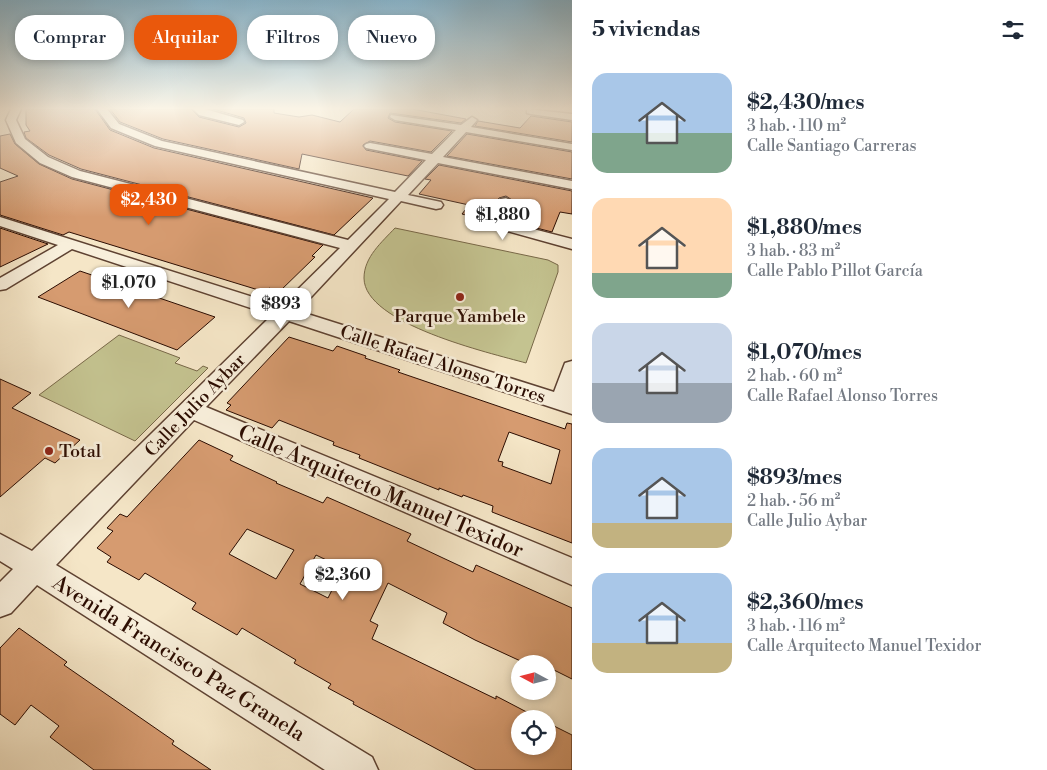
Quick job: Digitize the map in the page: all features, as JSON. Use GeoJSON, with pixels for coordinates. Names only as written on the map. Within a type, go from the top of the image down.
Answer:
{"type":"FeatureCollection","features":[{"type":"Feature","properties":{"kind":"street"},"geometry":{"type":"LineString","coordinates":[[24,145],[44,160],[76,174],[351,246]]}},
{"type":"Feature","properties":{"kind":"street"},"geometry":{"type":"LineString","coordinates":[[162,145],[436,205]]}},
{"type":"Feature","properties":{"kind":"street","name":"Calle Julio Aybar"},"geometry":{"type":"LineString","coordinates":[[0,603],[449,145]]}},
{"type":"Feature","properties":{"kind":"street"},"geometry":{"type":"LineString","coordinates":[[370,146],[572,185]]}},
{"type":"Feature","properties":{"kind":"street"},"geometry":{"type":"LineString","coordinates":[[506,202],[494,222],[572,244]]}},
{"type":"Feature","properties":{"kind":"street","name":"Calle Rafael Alonso Torres"},"geometry":{"type":"LineString","coordinates":[[0,221],[567,404]]}},
{"type":"Feature","properties":{"kind":"street"},"geometry":{"type":"LineString","coordinates":[[0,284],[70,244]]}},
{"type":"Feature","properties":{"kind":"street"},"geometry":{"type":"LineString","coordinates":[[567,404],[572,368]]}},
{"type":"Feature","properties":{"kind":"street","name":"Calle Arquitecto Manuel Texidor"},"geometry":{"type":"LineString","coordinates":[[191,410],[572,572]]}},
{"type":"Feature","properties":{"kind":"street","name":"Avenida Francisco Paz Granela"},"geometry":{"type":"LineString","coordinates":[[0,546],[359,770]]}},
{"type":"Feature","properties":{"kind":"shaded area","name":"Parque Yambele"},"geometry":{"type":"Polygon","coordinates":[[[395,228],[548,260],[558,265],[558,272],[526,363],[431,334],[384,309],[369,294],[364,278],[367,263],[379,244],[395,228]]]}},
{"type":"Feature","properties":{"kind":"shaded area"},"geometry":{"type":"Polygon","coordinates":[[[119,335],[180,358],[175,363],[197,371],[203,366],[208,368],[135,441],[39,395],[119,335]]]}},
{"type":"Feature","properties":{"kind":"building"},"geometry":{"type":"Polygon","coordinates":[[[0,145],[16,145],[39,164],[72,179],[323,245],[312,256],[315,257],[279,292],[269,288],[265,292],[69,232],[63,235],[0,215],[0,182],[18,176],[0,168],[0,145]]]}},
{"type":"Feature","properties":{"kind":"building"},"geometry":{"type":"Polygon","coordinates":[[[35,145],[147,145],[373,198],[334,235],[81,169],[49,155],[35,145]]]}},
{"type":"Feature","properties":{"kind":"building"},"geometry":{"type":"Polygon","coordinates":[[[190,145],[363,145],[366,150],[422,161],[408,176],[302,154],[299,169],[190,145]]]}},
{"type":"Feature","properties":{"kind":"building"},"geometry":{"type":"Polygon","coordinates":[[[392,145],[438,145],[431,152],[392,145]]]}},
{"type":"Feature","properties":{"kind":"building"},"geometry":{"type":"Polygon","coordinates":[[[457,145],[531,145],[572,152],[572,179],[447,156],[457,145]]]}},
{"type":"Feature","properties":{"kind":"building"},"geometry":{"type":"Polygon","coordinates":[[[439,165],[572,191],[572,214],[560,212],[552,232],[505,220],[515,202],[506,196],[499,198],[486,220],[462,214],[469,205],[419,194],[431,180],[425,179],[439,165]]]}},
{"type":"Feature","properties":{"kind":"building"},"geometry":{"type":"Polygon","coordinates":[[[0,228],[48,244],[0,267],[0,228]]]}},
{"type":"Feature","properties":{"kind":"building"},"geometry":{"type":"Polygon","coordinates":[[[80,271],[215,317],[177,350],[38,297],[80,271]]]}},
{"type":"Feature","properties":{"kind":"building"},"geometry":{"type":"Polygon","coordinates":[[[289,337],[333,351],[337,346],[400,370],[398,372],[565,429],[567,423],[572,424],[572,543],[492,512],[493,506],[463,495],[462,497],[439,488],[439,490],[359,458],[360,455],[333,445],[334,442],[279,420],[272,428],[226,410],[231,405],[227,403],[289,337]],[[509,432],[498,461],[503,462],[502,466],[551,484],[560,450],[509,432]]]}},
{"type":"Feature","properties":{"kind":"building"},"geometry":{"type":"Polygon","coordinates":[[[0,379],[31,393],[12,408],[80,440],[55,463],[45,458],[0,497],[0,379]]]}},
{"type":"Feature","properties":{"kind":"building"},"geometry":{"type":"Polygon","coordinates":[[[199,440],[233,456],[230,460],[276,483],[323,503],[327,497],[411,534],[407,541],[473,572],[476,565],[572,608],[572,679],[556,671],[556,655],[511,655],[511,657],[443,623],[447,613],[388,583],[370,621],[378,625],[372,639],[523,710],[511,710],[511,755],[556,755],[556,727],[572,735],[572,770],[476,770],[353,704],[354,702],[328,688],[331,684],[294,663],[296,660],[242,628],[237,635],[192,609],[196,603],[145,573],[139,580],[107,562],[111,557],[97,548],[113,531],[107,528],[120,514],[127,517],[199,440]],[[247,529],[229,554],[276,579],[294,550],[247,529]],[[316,555],[300,584],[328,598],[343,568],[316,555]]]}},
{"type":"Feature","properties":{"kind":"building"},"geometry":{"type":"Polygon","coordinates":[[[19,628],[67,662],[64,665],[174,741],[172,744],[211,770],[94,770],[50,737],[59,726],[31,705],[15,725],[0,714],[0,648],[19,628]]]}},
{"type":"Feature","properties":{"kind":"place","name":"Parque Yambele"},"geometry":{"type":"Point","coordinates":[460,297]}},
{"type":"Feature","properties":{"kind":"place","name":"Total"},"geometry":{"type":"Point","coordinates":[49,451]}}]}
